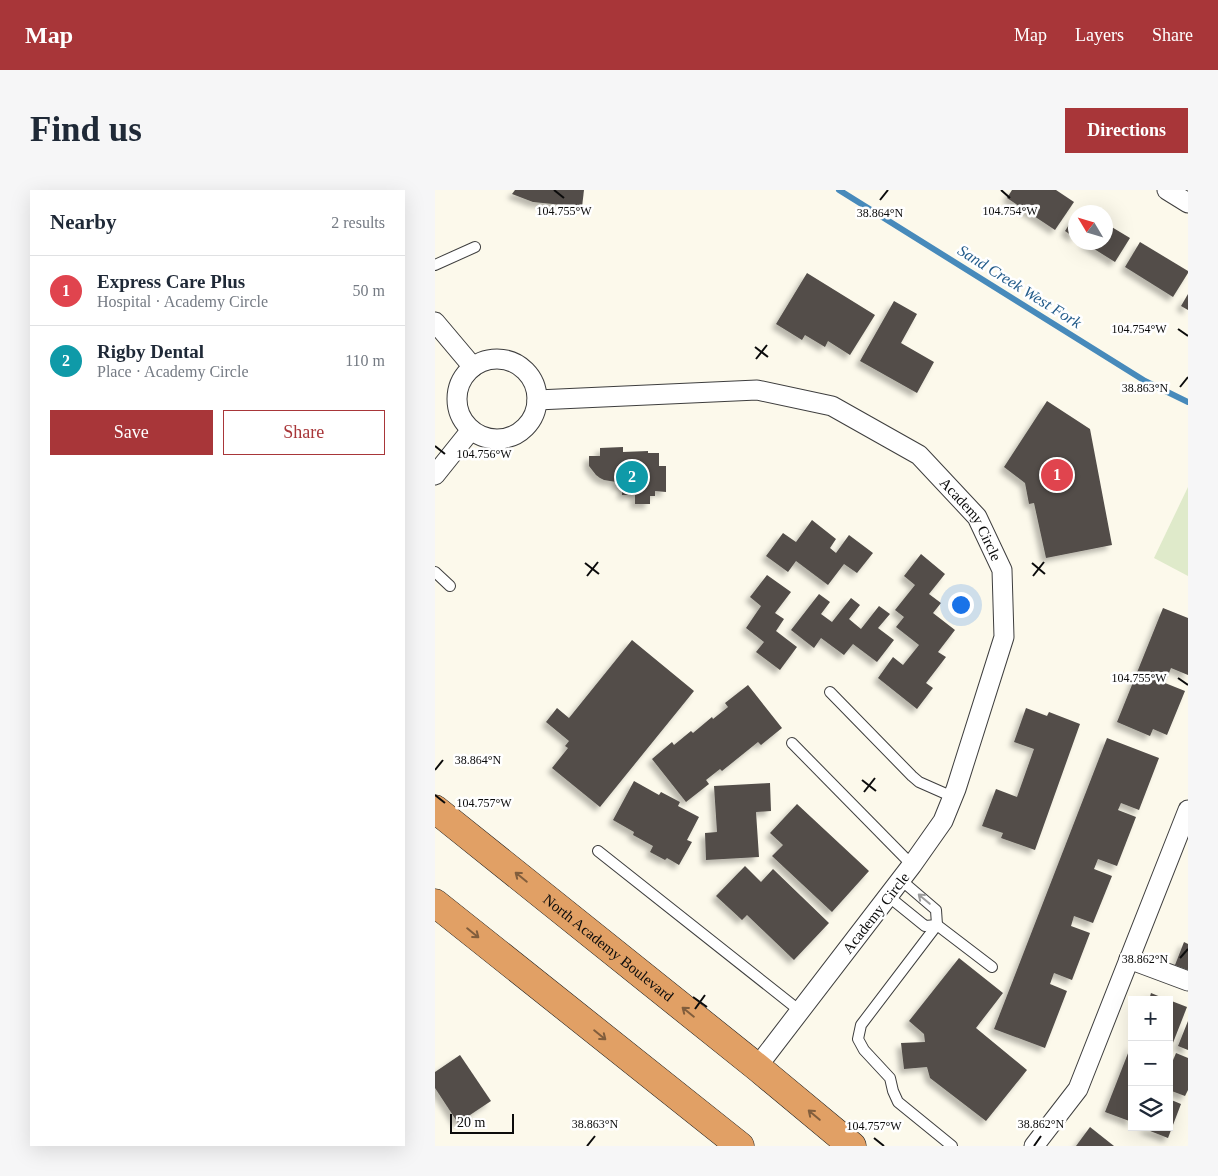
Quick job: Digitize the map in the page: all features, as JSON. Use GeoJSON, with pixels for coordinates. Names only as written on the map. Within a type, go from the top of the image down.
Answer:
{"type":"FeatureCollection","features":[{"type":"Feature","properties":{"kind":"highway","name":"North Academy Boulevard"},"geometry":{"type":"LineString","coordinates":[[435,809],[757,1067],[851,1146]]}},
{"type":"Feature","properties":{"kind":"highway"},"geometry":{"type":"LineString","coordinates":[[435,903],[740,1146]]}},
{"type":"Feature","properties":{"kind":"street"},"geometry":{"type":"LineString","coordinates":[[1167,190],[1188,203]]}},
{"type":"Feature","properties":{"kind":"street"},"geometry":{"type":"LineString","coordinates":[[435,322],[473,367]]}},
{"type":"Feature","properties":{"kind":"street"},"geometry":{"type":"LineString","coordinates":[[501,360],[514,363],[525,371],[535,387],[537,400],[534,414],[522,430],[510,437],[497,440],[483,437],[471,430],[462,419],[457,406],[458,391],[463,378],[473,367],[487,361],[501,360]]}},
{"type":"Feature","properties":{"kind":"street","name":"Academy Circle"},"geometry":{"type":"LineString","coordinates":[[537,400],[757,390],[832,406],[919,455],[977,517],[1002,570],[1003,637],[953,797],[943,821],[889,896],[757,1067]]}},
{"type":"Feature","properties":{"kind":"street"},"geometry":{"type":"LineString","coordinates":[[435,475],[471,430]]}},
{"type":"Feature","properties":{"kind":"street"},"geometry":{"type":"LineString","coordinates":[[1034,1146],[1078,1089],[1188,810]]}},
{"type":"Feature","properties":{"kind":"street"},"geometry":{"type":"LineString","coordinates":[[1129,959],[1188,981]]}},
{"type":"Feature","properties":{"kind":"lane"},"geometry":{"type":"LineString","coordinates":[[435,265],[475,247]]}},
{"type":"Feature","properties":{"kind":"lane"},"geometry":{"type":"LineString","coordinates":[[435,572],[450,586]]}},
{"type":"Feature","properties":{"kind":"lane"},"geometry":{"type":"LineString","coordinates":[[830,692],[919,782],[953,797]]}},
{"type":"Feature","properties":{"kind":"lane"},"geometry":{"type":"LineString","coordinates":[[792,743],[907,872],[936,910],[937,925],[861,1025],[858,1039],[864,1050],[890,1078],[898,1102],[952,1146]]}},
{"type":"Feature","properties":{"kind":"lane"},"geometry":{"type":"LineString","coordinates":[[598,851],[800,1012]]}},
{"type":"Feature","properties":{"kind":"lane"},"geometry":{"type":"LineString","coordinates":[[889,896],[925,926],[937,925],[992,968]]}},
{"type":"Feature","properties":{"kind":"green space"},"geometry":{"type":"Polygon","coordinates":[[[1188,487],[1188,576],[1154,558],[1188,487]]]}},
{"type":"Feature","properties":{"kind":"building"},"geometry":{"type":"Polygon","coordinates":[[[515,190],[584,190],[582,207],[533,202],[512,194],[515,190]]]}},
{"type":"Feature","properties":{"kind":"building"},"geometry":{"type":"Polygon","coordinates":[[[1012,190],[1056,190],[1074,202],[1072,205],[1068,205],[1068,211],[1055,230],[1007,198],[1012,190]]]}},
{"type":"Feature","properties":{"kind":"building"},"geometry":{"type":"Polygon","coordinates":[[[1113,228],[1130,238],[1115,262],[1096,250],[1113,250],[1113,228]]]}},
{"type":"Feature","properties":{"kind":"building"},"geometry":{"type":"Polygon","coordinates":[[[1140,242],[1188,271],[1173,297],[1125,267],[1140,242]]]}},
{"type":"Feature","properties":{"kind":"building"},"geometry":{"type":"Polygon","coordinates":[[[807,273],[875,315],[850,355],[828,341],[825,347],[805,335],[802,340],[776,324],[807,273]]]}},
{"type":"Feature","properties":{"kind":"building"},"geometry":{"type":"Polygon","coordinates":[[[1188,294],[1188,310],[1181,306],[1188,294]]]}},
{"type":"Feature","properties":{"kind":"building"},"geometry":{"type":"Polygon","coordinates":[[[894,301],[917,314],[901,343],[934,362],[917,393],[860,361],[894,301]]]}},
{"type":"Feature","properties":{"kind":"building"},"geometry":{"type":"Polygon","coordinates":[[[1047,401],[1090,429],[1112,545],[1046,558],[1034,503],[1029,504],[1025,483],[1004,467],[1047,401]]]}},
{"type":"Feature","properties":{"kind":"building"},"geometry":{"type":"Polygon","coordinates":[[[623,447],[623,452],[648,451],[648,453],[659,453],[659,466],[666,466],[666,492],[655,491],[655,496],[650,496],[650,504],[635,504],[635,495],[622,495],[622,486],[616,486],[616,482],[600,478],[589,466],[589,456],[600,456],[600,448],[623,447]]]}},
{"type":"Feature","properties":{"kind":"building"},"geometry":{"type":"Polygon","coordinates":[[[812,520],[836,539],[830,548],[836,553],[849,535],[873,553],[857,573],[844,564],[828,585],[796,561],[788,572],[766,556],[783,533],[796,542],[812,520]]]}},
{"type":"Feature","properties":{"kind":"building"},"geometry":{"type":"Polygon","coordinates":[[[921,554],[945,574],[929,594],[941,603],[933,613],[955,630],[938,652],[946,657],[926,683],[933,688],[917,709],[878,678],[893,657],[903,665],[919,645],[896,627],[904,617],[895,610],[915,585],[904,576],[921,554]]]}},
{"type":"Feature","properties":{"kind":"building"},"geometry":{"type":"Polygon","coordinates":[[[767,575],[791,592],[775,613],[784,619],[776,631],[797,647],[780,670],[756,652],[764,642],[746,628],[761,606],[750,597],[767,575]]]}},
{"type":"Feature","properties":{"kind":"building"},"geometry":{"type":"Polygon","coordinates":[[[819,594],[830,602],[821,614],[832,622],[851,598],[860,605],[849,619],[861,629],[879,606],[890,614],[878,628],[894,640],[877,662],[853,644],[844,655],[821,638],[814,648],[791,630],[819,594]]]}},
{"type":"Feature","properties":{"kind":"building"},"geometry":{"type":"Polygon","coordinates":[[[1163,608],[1188,618],[1188,675],[1171,668],[1165,683],[1185,691],[1167,735],[1153,729],[1150,736],[1117,722],[1163,608]]]}},
{"type":"Feature","properties":{"kind":"building"},"geometry":{"type":"Polygon","coordinates":[[[632,640],[694,691],[600,807],[552,768],[568,748],[565,746],[569,741],[546,722],[557,708],[569,718],[632,640]]]}},
{"type":"Feature","properties":{"kind":"building"},"geometry":{"type":"Polygon","coordinates":[[[748,685],[782,728],[761,745],[758,742],[722,771],[720,769],[706,780],[709,784],[686,802],[652,759],[672,742],[674,745],[691,731],[693,733],[712,717],[713,719],[728,707],[725,703],[748,685]]]}},
{"type":"Feature","properties":{"kind":"building"},"geometry":{"type":"Polygon","coordinates":[[[1026,708],[1047,716],[1049,712],[1080,724],[1035,850],[1001,838],[1003,833],[982,826],[996,789],[1017,797],[1034,749],[1014,742],[1026,708]]]}},
{"type":"Feature","properties":{"kind":"building"},"geometry":{"type":"Polygon","coordinates":[[[1107,738],[1159,758],[1139,810],[1121,803],[1118,810],[1136,817],[1117,866],[1098,859],[1094,869],[1112,876],[1093,923],[1074,916],[1071,926],[1090,933],[1072,980],[1054,973],[1050,984],[1067,991],[1045,1048],[994,1029],[1107,738]]]}},
{"type":"Feature","properties":{"kind":"building"},"geometry":{"type":"Polygon","coordinates":[[[634,781],[659,795],[661,792],[680,802],[678,806],[699,817],[687,840],[692,842],[679,865],[650,852],[653,846],[633,835],[634,832],[613,820],[634,781]]]}},
{"type":"Feature","properties":{"kind":"building"},"geometry":{"type":"Polygon","coordinates":[[[770,783],[771,811],[756,812],[759,857],[706,860],[705,833],[717,832],[714,786],[770,783]]]}},
{"type":"Feature","properties":{"kind":"building"},"geometry":{"type":"Polygon","coordinates":[[[797,804],[869,871],[832,912],[772,856],[783,845],[770,833],[797,804]]]}},
{"type":"Feature","properties":{"kind":"building"},"geometry":{"type":"Polygon","coordinates":[[[745,866],[761,882],[773,869],[829,923],[794,960],[747,915],[742,920],[716,896],[745,866]]]}},
{"type":"Feature","properties":{"kind":"building"},"geometry":{"type":"Polygon","coordinates":[[[1184,942],[1188,944],[1188,970],[1175,965],[1184,942]]]}},
{"type":"Feature","properties":{"kind":"building"},"geometry":{"type":"Polygon","coordinates":[[[959,958],[1003,993],[976,1028],[1027,1070],[986,1121],[930,1078],[927,1067],[904,1069],[901,1043],[925,1042],[924,1034],[909,1021],[959,958]]]}},
{"type":"Feature","properties":{"kind":"building"},"geometry":{"type":"Polygon","coordinates":[[[1173,1002],[1187,1007],[1173,1043],[1173,1002]]]}},
{"type":"Feature","properties":{"kind":"building"},"geometry":{"type":"Polygon","coordinates":[[[1188,1021],[1188,1050],[1178,1046],[1188,1021]]]}},
{"type":"Feature","properties":{"kind":"building"},"geometry":{"type":"Polygon","coordinates":[[[1128,1053],[1128,1121],[1105,1112],[1128,1053]]]}},
{"type":"Feature","properties":{"kind":"building"},"geometry":{"type":"Polygon","coordinates":[[[1176,1053],[1188,1058],[1188,1090],[1185,1096],[1173,1092],[1173,1060],[1176,1053]]]}},
{"type":"Feature","properties":{"kind":"building"},"geometry":{"type":"Polygon","coordinates":[[[460,1055],[491,1101],[458,1123],[435,1088],[435,1072],[460,1055]]]}},
{"type":"Feature","properties":{"kind":"building"},"geometry":{"type":"Polygon","coordinates":[[[1173,1101],[1181,1104],[1173,1125],[1173,1101]]]}},
{"type":"Feature","properties":{"kind":"building"},"geometry":{"type":"Polygon","coordinates":[[[1090,1127],[1114,1146],[1076,1146],[1090,1127]]]}},
{"type":"Feature","properties":{"kind":"building"},"geometry":{"type":"Polygon","coordinates":[[[1150,1131],[1171,1131],[1168,1138],[1150,1131]]]}},
{"type":"Feature","properties":{"kind":"waterway","name":"Sand Creek West Fork"},"geometry":{"type":"LineString","coordinates":[[839,190],[1145,381],[1188,402]]}},
{"type":"Feature","properties":{"kind":"place","name":"Express Care Plus"},"geometry":{"type":"Point","coordinates":[1057,475]}},
{"type":"Feature","properties":{"kind":"place","name":"Rigby Dental"},"geometry":{"type":"Point","coordinates":[632,477]}}]}
